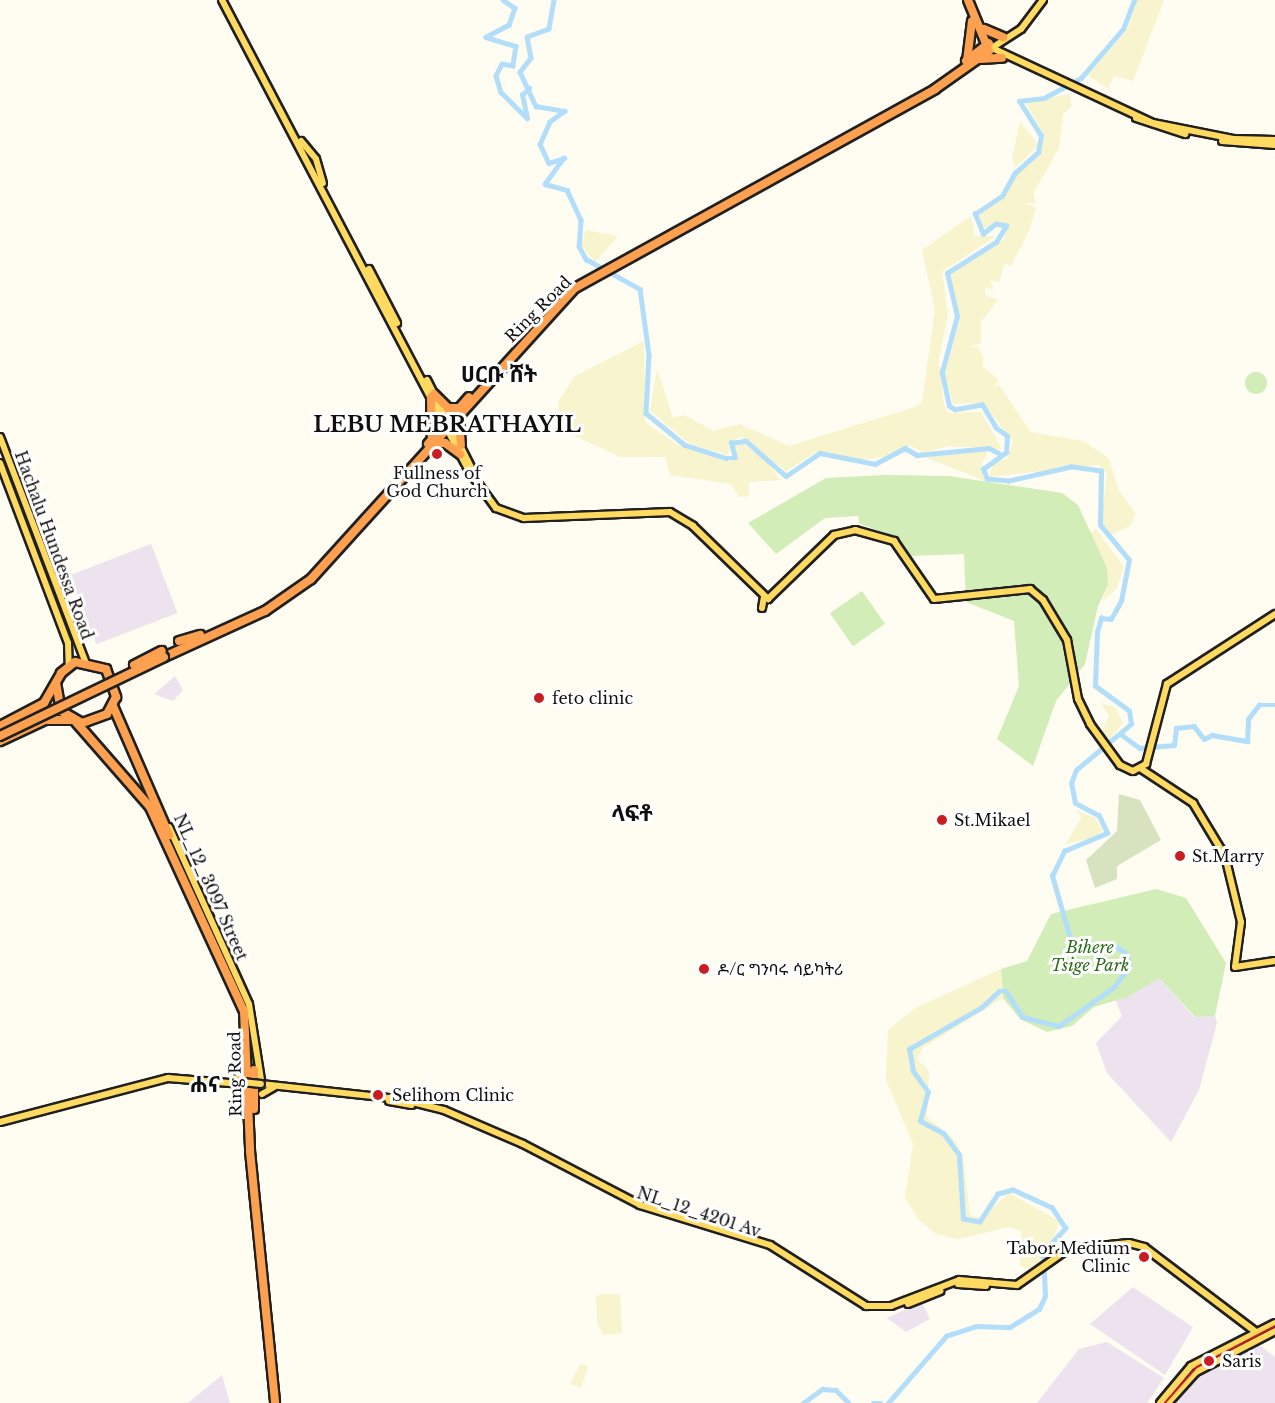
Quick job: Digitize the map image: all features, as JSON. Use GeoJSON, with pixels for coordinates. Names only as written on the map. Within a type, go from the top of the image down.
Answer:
{"type":"FeatureCollection","features":[{"type":"Feature","properties":{"kind":"highway"},"geometry":{"type":"LineString","coordinates":[[966,0],[987,45]]}},
{"type":"Feature","properties":{"kind":"highway"},"geometry":{"type":"LineString","coordinates":[[974,19],[987,33],[1005,38]]}},
{"type":"Feature","properties":{"kind":"highway"},"geometry":{"type":"LineString","coordinates":[[974,19],[971,60],[1005,57]]}},
{"type":"Feature","properties":{"kind":"highway","name":"Ring Road"},"geometry":{"type":"LineString","coordinates":[[163,654],[265,611],[310,579],[553,307],[593,273],[935,84],[971,60],[987,45]]}},
{"type":"Feature","properties":{"kind":"highway"},"geometry":{"type":"LineString","coordinates":[[433,395],[448,408],[460,410],[457,430],[461,450]]}},
{"type":"Feature","properties":{"kind":"highway"},"geometry":{"type":"LineString","coordinates":[[433,395],[436,423],[433,442],[445,443],[461,450]]}},
{"type":"Feature","properties":{"kind":"highway"},"geometry":{"type":"LineString","coordinates":[[179,641],[202,637]]}},
{"type":"Feature","properties":{"kind":"highway"},"geometry":{"type":"LineString","coordinates":[[184,652],[202,637]]}},
{"type":"Feature","properties":{"kind":"highway"},"geometry":{"type":"LineString","coordinates":[[0,730],[163,654]]}},
{"type":"Feature","properties":{"kind":"highway"},"geometry":{"type":"LineString","coordinates":[[0,736],[163,654]]}},
{"type":"Feature","properties":{"kind":"highway"},"geometry":{"type":"LineString","coordinates":[[0,726],[44,703],[69,666],[85,661],[110,673],[116,689],[113,706],[95,721],[45,720],[0,741]]}},
{"type":"Feature","properties":{"kind":"highway"},"geometry":{"type":"LineString","coordinates":[[56,684],[58,705],[74,720]]}},
{"type":"Feature","properties":{"kind":"highway","name":"Ring Road"},"geometry":{"type":"LineString","coordinates":[[113,706],[250,1018],[255,1160],[277,1403]]}},
{"type":"Feature","properties":{"kind":"highway","name":"Ring Road"},"geometry":{"type":"LineString","coordinates":[[74,720],[144,797],[247,1019],[250,1151],[277,1403]]}},
{"type":"Feature","properties":{"kind":"main road"},"geometry":{"type":"LineString","coordinates":[[224,0],[447,425],[486,494],[501,507],[524,514],[670,508],[690,518],[766,597]]}},
{"type":"Feature","properties":{"kind":"main road"},"geometry":{"type":"LineString","coordinates":[[987,45],[1005,38],[1041,0]]}},
{"type":"Feature","properties":{"kind":"main road"},"geometry":{"type":"LineString","coordinates":[[1005,38],[1005,57]]}},
{"type":"Feature","properties":{"kind":"main road"},"geometry":{"type":"LineString","coordinates":[[987,45],[1005,57],[1150,124],[1242,145],[1275,145]]}},
{"type":"Feature","properties":{"kind":"main road"},"geometry":{"type":"LineString","coordinates":[[1150,124],[1234,139],[1275,140]]}},
{"type":"Feature","properties":{"kind":"main road"},"geometry":{"type":"LineString","coordinates":[[308,157],[313,168]]}},
{"type":"Feature","properties":{"kind":"main road","name":"Hachalu Hundessa Road"},"geometry":{"type":"LineString","coordinates":[[0,437],[20,497],[85,661]]}},
{"type":"Feature","properties":{"kind":"main road"},"geometry":{"type":"LineString","coordinates":[[0,463],[68,643],[69,666]]}},
{"type":"Feature","properties":{"kind":"main road"},"geometry":{"type":"LineString","coordinates":[[11,497],[20,497]]}},
{"type":"Feature","properties":{"kind":"main road"},"geometry":{"type":"LineString","coordinates":[[762,608],[766,597],[837,534],[866,531],[890,537],[934,597],[1023,588],[1037,594],[1067,640],[1079,701],[1110,752],[1122,768],[1141,768],[1193,803],[1225,856],[1241,922],[1234,967],[1275,961]]}},
{"type":"Feature","properties":{"kind":"main road"},"geometry":{"type":"LineString","coordinates":[[1141,768],[1148,751],[1165,683],[1275,613]]}},
{"type":"Feature","properties":{"kind":"main road","name":"NL_12_3097 Street"},"geometry":{"type":"LineString","coordinates":[[124,735],[244,992],[261,1055],[261,1087]]}},
{"type":"Feature","properties":{"kind":"main road"},"geometry":{"type":"LineString","coordinates":[[159,826],[240,1012],[239,1071],[241,1082]]}},
{"type":"Feature","properties":{"kind":"main road"},"geometry":{"type":"LineString","coordinates":[[229,1078],[239,1071]]}},
{"type":"Feature","properties":{"kind":"main road"},"geometry":{"type":"LineString","coordinates":[[0,1120],[47,1110],[143,1081],[184,1074],[229,1078],[241,1082]]}},
{"type":"Feature","properties":{"kind":"main road"},"geometry":{"type":"LineString","coordinates":[[262,1076],[274,1086]]}},
{"type":"Feature","properties":{"kind":"main road"},"geometry":{"type":"LineString","coordinates":[[143,1081],[189,1077],[241,1082]]}},
{"type":"Feature","properties":{"kind":"main road","name":"NL_12_4201 Av"},"geometry":{"type":"LineString","coordinates":[[241,1082],[261,1087],[274,1086],[399,1099],[444,1110],[523,1143],[640,1205],[770,1245],[858,1302],[886,1310],[959,1280],[1012,1286],[1037,1275],[1052,1261],[1075,1247],[1139,1245],[1254,1333]]}},
{"type":"Feature","properties":{"kind":"main road"},"geometry":{"type":"LineString","coordinates":[[1160,1403],[1191,1366],[1275,1323]]}},
{"type":"Feature","properties":{"kind":"main road"},"geometry":{"type":"LineString","coordinates":[[1168,1403],[1196,1372],[1275,1331]]}},
{"type":"Feature","properties":{"kind":"shaded area"},"geometry":{"type":"Polygon","coordinates":[[[1137,0],[1164,0],[1133,81],[1114,76],[1108,89],[1088,75],[1127,30],[1137,0]]]}},
{"type":"Feature","properties":{"kind":"shaded area"},"geometry":{"type":"Polygon","coordinates":[[[1070,94],[1072,106],[1063,114],[1059,148],[1033,194],[1036,203],[1026,203],[1036,208],[1029,231],[1011,266],[1005,263],[999,282],[990,280],[994,289],[985,288],[985,295],[998,300],[981,322],[981,343],[970,347],[977,347],[984,358],[982,366],[999,380],[993,387],[999,385],[1031,432],[1083,441],[1109,458],[1118,489],[1136,514],[1130,526],[1111,535],[1101,524],[1107,474],[1098,465],[989,477],[993,463],[1008,458],[1013,441],[983,403],[953,404],[945,374],[959,322],[950,273],[1004,239],[1007,224],[982,228],[979,212],[1000,200],[1019,169],[1040,155],[1045,137],[1025,102],[1070,94]]]}},
{"type":"Feature","properties":{"kind":"shaded area"},"geometry":{"type":"Polygon","coordinates":[[[1020,122],[1039,145],[1015,168],[1012,158],[1020,122]]]}},
{"type":"Feature","properties":{"kind":"shaded area"},"geometry":{"type":"Polygon","coordinates":[[[971,216],[975,236],[996,236],[942,272],[948,314],[939,359],[944,405],[948,413],[981,412],[1002,449],[949,446],[923,453],[910,445],[891,456],[862,460],[816,452],[786,471],[741,437],[729,443],[729,455],[690,444],[650,411],[657,369],[673,418],[684,415],[714,431],[740,424],[789,446],[915,407],[922,402],[935,309],[922,250],[971,216]]]}},
{"type":"Feature","properties":{"kind":"shaded area"},"geometry":{"type":"Polygon","coordinates":[[[586,230],[618,236],[595,262],[581,245],[586,230]]]}},
{"type":"Feature","properties":{"kind":"shaded area"},"geometry":{"type":"Polygon","coordinates":[[[644,341],[645,422],[676,444],[723,460],[737,459],[735,446],[743,444],[767,461],[780,480],[749,482],[749,496],[739,497],[731,484],[670,475],[665,457],[620,457],[560,429],[558,402],[575,376],[644,341]]]}},
{"type":"Feature","properties":{"kind":"shaded area"},"geometry":{"type":"Polygon","coordinates":[[[988,451],[980,467],[985,481],[927,458],[935,453],[988,451]]]}},
{"type":"Feature","properties":{"kind":"shaded area"},"geometry":{"type":"Polygon","coordinates":[[[1096,529],[1124,567],[1117,588],[1102,602],[1108,585],[1089,534],[1096,529]]]}},
{"type":"Feature","properties":{"kind":"shaded area"},"geometry":{"type":"Polygon","coordinates":[[[151,544],[178,613],[96,644],[70,575],[151,544]]]}},
{"type":"Feature","properties":{"kind":"shaded area"},"geometry":{"type":"Polygon","coordinates":[[[175,676],[183,690],[173,701],[154,694],[175,676]]]}},
{"type":"Feature","properties":{"kind":"shaded area"},"geometry":{"type":"Polygon","coordinates":[[[1101,703],[1115,707],[1123,723],[1106,744],[1100,734],[1109,716],[1101,703]]]}},
{"type":"Feature","properties":{"kind":"shaded area"},"geometry":{"type":"Polygon","coordinates":[[[1077,811],[1095,818],[1103,830],[1094,838],[1066,844],[1081,818],[1077,811]]]}},
{"type":"Feature","properties":{"kind":"shaded area"},"geometry":{"type":"Polygon","coordinates":[[[1001,969],[1003,998],[923,1048],[917,1059],[929,1071],[927,1117],[953,1138],[963,1156],[970,1215],[981,1218],[1009,1193],[1059,1221],[1051,1249],[1034,1271],[1020,1266],[1021,1231],[1010,1227],[957,1239],[936,1234],[918,1219],[905,1197],[913,1144],[886,1080],[888,1030],[915,1008],[1001,969]]]}},
{"type":"Feature","properties":{"kind":"shaded area"},"geometry":{"type":"Polygon","coordinates":[[[1159,978],[1194,1017],[1215,1016],[1217,1023],[1199,1090],[1171,1142],[1107,1073],[1096,1043],[1122,1016],[1115,1000],[1159,978]]]}},
{"type":"Feature","properties":{"kind":"shaded area"},"geometry":{"type":"Polygon","coordinates":[[[1133,1287],[1193,1327],[1165,1375],[1090,1324],[1133,1287]]]}},
{"type":"Feature","properties":{"kind":"shaded area"},"geometry":{"type":"Polygon","coordinates":[[[620,1294],[622,1333],[603,1335],[597,1322],[596,1296],[620,1294]]]}},
{"type":"Feature","properties":{"kind":"shaded area"},"geometry":{"type":"Polygon","coordinates":[[[922,1302],[930,1319],[906,1332],[887,1318],[922,1302]]]}},
{"type":"Feature","properties":{"kind":"shaded area"},"geometry":{"type":"Polygon","coordinates":[[[1107,1342],[1164,1378],[1147,1403],[1037,1403],[1079,1349],[1107,1342]]]}},
{"type":"Feature","properties":{"kind":"shaded area"},"geometry":{"type":"Polygon","coordinates":[[[1257,1343],[1275,1357],[1275,1403],[1171,1403],[1185,1382],[1257,1343]]]}},
{"type":"Feature","properties":{"kind":"shaded area"},"geometry":{"type":"Polygon","coordinates":[[[580,1364],[588,1366],[581,1388],[570,1384],[580,1364]]]}},
{"type":"Feature","properties":{"kind":"shaded area"},"geometry":{"type":"Polygon","coordinates":[[[222,1375],[230,1403],[188,1403],[222,1375]]]}},
{"type":"Feature","properties":{"kind":"green space"},"geometry":{"type":"Polygon","coordinates":[[[1256,372],[1264,375],[1267,383],[1264,391],[1256,394],[1248,391],[1245,383],[1248,375],[1256,372]]]}},
{"type":"Feature","properties":{"kind":"green space"},"geometry":{"type":"Polygon","coordinates":[[[884,475],[949,476],[1062,493],[1078,505],[1107,568],[1108,585],[1098,606],[1085,664],[1056,701],[1033,766],[997,739],[1019,686],[1014,621],[966,602],[964,554],[910,556],[896,537],[860,524],[858,516],[825,518],[776,554],[748,523],[826,478],[884,475]]]}},
{"type":"Feature","properties":{"kind":"green space"},"geometry":{"type":"Polygon","coordinates":[[[862,591],[885,624],[853,646],[830,613],[862,591]]]}},
{"type":"Feature","properties":{"kind":"green space"},"geometry":{"type":"Polygon","coordinates":[[[1119,794],[1140,800],[1161,840],[1117,866],[1117,879],[1095,888],[1086,860],[1117,831],[1119,794]]]}},
{"type":"Feature","properties":{"kind":"green space","name":"Bihere Tsige Park"},"geometry":{"type":"Polygon","coordinates":[[[1156,889],[1186,898],[1226,963],[1215,1016],[1195,1017],[1159,978],[1130,996],[1094,1007],[1072,1026],[1047,1032],[1020,1019],[1003,998],[1001,969],[1027,961],[1051,914],[1156,889]]]}},
{"type":"Feature","properties":{"kind":"waterway"},"geometry":{"type":"LineString","coordinates":[[503,0],[515,8],[509,25],[486,37],[516,46],[513,66],[502,64],[496,76],[501,92],[527,118],[522,95],[529,88]]}},
{"type":"Feature","properties":{"kind":"waterway"},"geometry":{"type":"LineString","coordinates":[[554,0],[549,29],[527,37],[531,58],[520,72],[536,106],[565,111],[550,122],[540,144],[549,163],[564,158],[545,184],[567,190],[581,220],[579,246],[586,259],[640,289],[649,355],[646,413],[685,445],[726,458],[735,458],[731,443],[746,441],[786,476],[820,453],[875,464],[905,448],[917,455],[989,448],[999,453]]}},
{"type":"Feature","properties":{"kind":"waterway"},"geometry":{"type":"LineString","coordinates":[[888,1403],[946,1336],[976,1326],[1010,1327],[1039,1309],[1045,1296],[1043,1252],[1065,1228],[1052,1208],[1013,1190],[998,1194],[980,1222],[963,1219],[959,1155],[944,1134],[920,1121],[928,1092],[913,1071],[909,1049],[982,1007],[999,991],[1006,991],[1023,1017],[1059,1026],[1114,987],[1129,966],[1126,954],[1113,945],[1081,945],[1070,938],[1052,876],[1064,851],[1107,833],[1099,816],[1075,803],[1071,783],[1076,770],[1131,724],[1129,711],[1095,686],[1097,632],[1101,618],[1111,619],[1121,601],[1129,560],[1100,525],[1101,471],[1071,467],[1009,481],[987,479],[983,469],[1006,452],[1007,436],[996,428],[982,405],[955,410],[949,406],[942,372],[957,316],[947,273],[996,242],[1006,226],[996,224],[983,234],[975,214],[1002,196],[1015,173],[1038,152],[1041,136],[1019,101],[1044,98],[1081,78],[1123,29],[1134,0]]}},
{"type":"Feature","properties":{"kind":"waterway"},"geometry":{"type":"LineString","coordinates":[[1122,735],[1140,748],[1174,745],[1176,728],[1194,726],[1204,739],[1212,735],[1247,741],[1248,719],[1259,705],[1275,705]]}},
{"type":"Feature","properties":{"kind":"waterway"},"geometry":{"type":"LineString","coordinates":[[803,1403],[822,1389],[836,1390],[849,1403]]}},
{"type":"Feature","properties":{"kind":"waterway"},"geometry":{"type":"LineString","coordinates":[[873,1403],[881,1403]]}},
{"type":"Feature","properties":{"kind":"tram line"},"geometry":{"type":"LineString","coordinates":[[1165,1403],[1197,1367],[1275,1326]]}},
{"type":"Feature","properties":{"kind":"place","name":"Fullness of God Church"},"geometry":{"type":"Point","coordinates":[437,454]}},
{"type":"Feature","properties":{"kind":"place","name":"feto clinic"},"geometry":{"type":"Point","coordinates":[539,698]}},
{"type":"Feature","properties":{"kind":"place","name":"St.Mikael"},"geometry":{"type":"Point","coordinates":[942,820]}},
{"type":"Feature","properties":{"kind":"place","name":"St.Marry"},"geometry":{"type":"Point","coordinates":[1180,856]}},
{"type":"Feature","properties":{"kind":"place","name":"ዶ/ር ግንባሩ ሳይካትሪ"},"geometry":{"type":"Point","coordinates":[704,969]}},
{"type":"Feature","properties":{"kind":"place","name":"Selihom Clinic"},"geometry":{"type":"Point","coordinates":[378,1095]}},
{"type":"Feature","properties":{"kind":"place","name":"Tabor Medium Clinic"},"geometry":{"type":"Point","coordinates":[1144,1257]}},
{"type":"Feature","properties":{"kind":"place","name":"Saris"},"geometry":{"type":"Point","coordinates":[1209,1361]}},
{"type":"Feature","properties":{"kind":"district","name":"ሀርቡ ሸት"},"geometry":{"type":"Point","coordinates":[499,375]}},
{"type":"Feature","properties":{"kind":"district","name":"LEBU MEBRATHAYIL"},"geometry":{"type":"Point","coordinates":[447,425]}},
{"type":"Feature","properties":{"kind":"district","name":"ላፍቶ"},"geometry":{"type":"Point","coordinates":[632,814]}},
{"type":"Feature","properties":{"kind":"district","name":"ሐና"},"geometry":{"type":"Point","coordinates":[205,1085]}}]}
